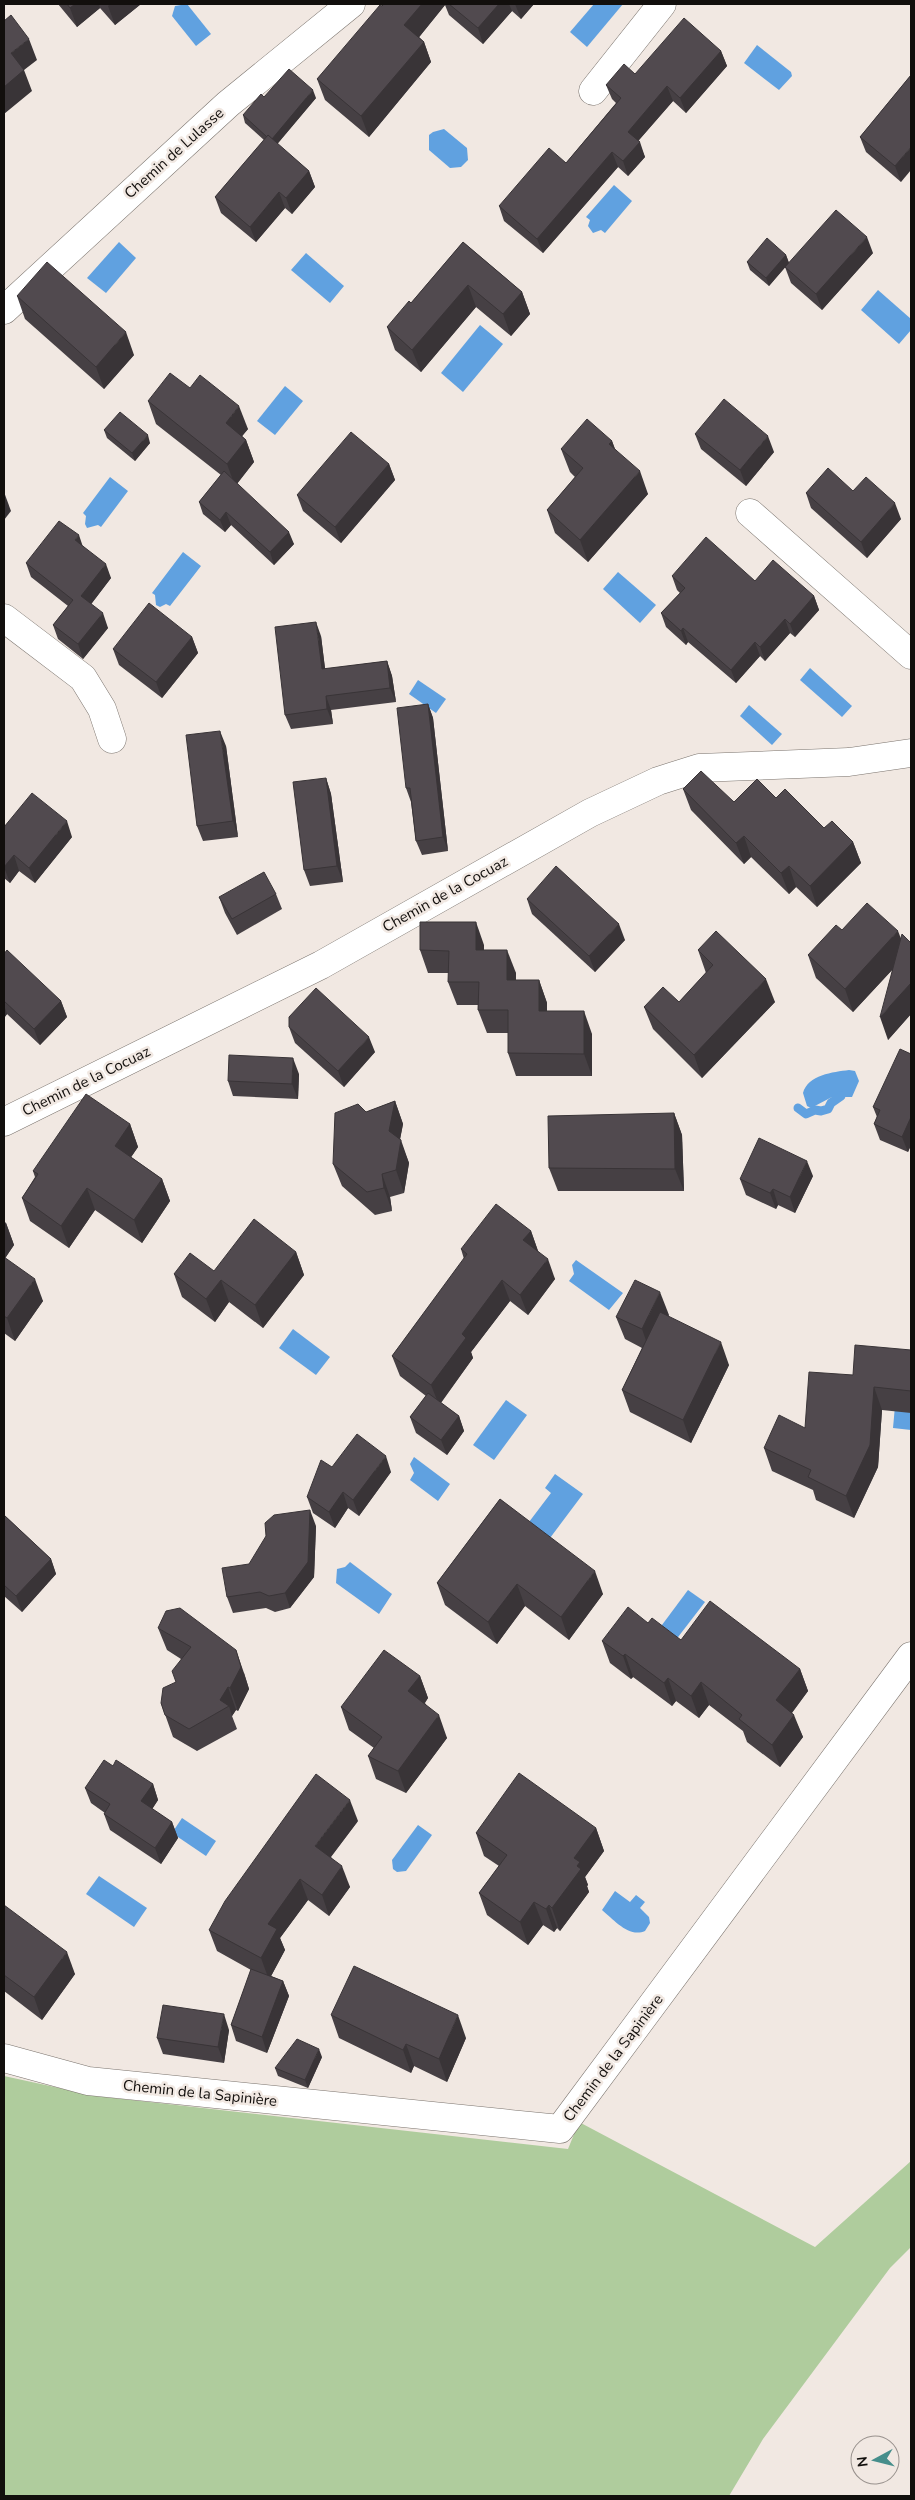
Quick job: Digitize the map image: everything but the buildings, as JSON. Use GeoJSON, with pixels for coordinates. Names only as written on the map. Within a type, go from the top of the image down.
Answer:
{"type":"FeatureCollection","features":[{"type":"Feature","properties":{"kind":"street","name":"Chemin de Lulasse"},"geometry":{"type":"LineString","coordinates":[[4,310],[228,104],[351,4]]}},
{"type":"Feature","properties":{"kind":"street"},"geometry":{"type":"LineString","coordinates":[[593,91],[662,4]]}},
{"type":"Feature","properties":{"kind":"street"},"geometry":{"type":"LineString","coordinates":[[750,513],[911,655]]}},
{"type":"Feature","properties":{"kind":"street"},"geometry":{"type":"LineString","coordinates":[[4,618],[83,678],[102,708],[112,739]]}},
{"type":"Feature","properties":{"kind":"street","name":"Chemin de la Cocuaz"},"geometry":{"type":"LineString","coordinates":[[4,1122],[321,965],[590,813],[658,781],[699,768],[849,762],[911,753]]}},
{"type":"Feature","properties":{"kind":"street","name":"Chemin de la Sapinière"},"geometry":{"type":"LineString","coordinates":[[4,2058],[88,2082],[560,2129],[911,1656]]}},
{"type":"Feature","properties":{"kind":"green space"},"geometry":{"type":"Polygon","coordinates":[[[4,2076],[96,2096],[568,2149],[579,2122],[815,2247],[911,2161],[911,2247],[890,2268],[763,2439],[729,2496],[4,2496],[4,2076]]]}},
{"type":"Feature","properties":{"kind":"water"},"geometry":{"type":"Polygon","coordinates":[[[187,4],[211,34],[196,46],[172,16],[175,6],[187,4]]]}},
{"type":"Feature","properties":{"kind":"water"},"geometry":{"type":"Polygon","coordinates":[[[594,4],[623,4],[587,47],[570,32],[594,4]]]}},
{"type":"Feature","properties":{"kind":"water"},"geometry":{"type":"Polygon","coordinates":[[[757,45],[791,72],[792,76],[779,90],[744,63],[757,45]]]}},
{"type":"Feature","properties":{"kind":"water"},"geometry":{"type":"Polygon","coordinates":[[[444,129],[467,148],[468,160],[461,167],[450,168],[429,150],[429,135],[444,129]]]}},
{"type":"Feature","properties":{"kind":"water"},"geometry":{"type":"Polygon","coordinates":[[[614,185],[632,201],[605,233],[601,230],[593,233],[588,226],[590,220],[586,217],[614,185]]]}},
{"type":"Feature","properties":{"kind":"water"},"geometry":{"type":"Polygon","coordinates":[[[119,242],[136,258],[106,293],[87,278],[119,242]]]}},
{"type":"Feature","properties":{"kind":"water"},"geometry":{"type":"Polygon","coordinates":[[[306,253],[344,286],[330,303],[291,270],[306,253]]]}},
{"type":"Feature","properties":{"kind":"water"},"geometry":{"type":"Polygon","coordinates":[[[878,290],[911,319],[911,330],[899,344],[861,310],[878,290]]]}},
{"type":"Feature","properties":{"kind":"water"},"geometry":{"type":"Polygon","coordinates":[[[480,325],[503,344],[463,392],[441,373],[480,325]]]}},
{"type":"Feature","properties":{"kind":"water"},"geometry":{"type":"Polygon","coordinates":[[[285,386],[303,401],[275,435],[257,421],[285,386]]]}},
{"type":"Feature","properties":{"kind":"water"},"geometry":{"type":"Polygon","coordinates":[[[110,477],[128,491],[101,527],[98,525],[87,528],[85,524],[86,516],[83,513],[110,477]]]}},
{"type":"Feature","properties":{"kind":"water"},"geometry":{"type":"Polygon","coordinates":[[[183,552],[201,566],[170,606],[166,604],[160,607],[156,605],[155,595],[152,593],[183,552]]]}},
{"type":"Feature","properties":{"kind":"water"},"geometry":{"type":"Polygon","coordinates":[[[618,572],[656,605],[640,623],[603,589],[618,572]]]}},
{"type":"Feature","properties":{"kind":"water"},"geometry":{"type":"Polygon","coordinates":[[[810,668],[852,706],[842,717],[800,680],[810,668]]]}},
{"type":"Feature","properties":{"kind":"water"},"geometry":{"type":"Polygon","coordinates":[[[418,680],[446,699],[436,713],[409,694],[418,680]]]}},
{"type":"Feature","properties":{"kind":"water"},"geometry":{"type":"Polygon","coordinates":[[[749,705],[782,734],[772,745],[740,716],[749,705]]]}},
{"type":"Feature","properties":{"kind":"water"},"geometry":{"type":"Polygon","coordinates":[[[849,1070],[855,1071],[859,1081],[852,1097],[832,1097],[811,1108],[807,1106],[803,1093],[810,1082],[822,1076],[849,1070]]]}},
{"type":"Feature","properties":{"kind":"water"},"geometry":{"type":"Polygon","coordinates":[[[576,1260],[623,1293],[609,1310],[569,1281],[574,1274],[572,1265],[576,1260]]]}},
{"type":"Feature","properties":{"kind":"water"},"geometry":{"type":"Polygon","coordinates":[[[293,1329],[330,1357],[316,1375],[279,1348],[293,1329]]]}},
{"type":"Feature","properties":{"kind":"water"},"geometry":{"type":"Polygon","coordinates":[[[506,1400],[527,1415],[494,1460],[473,1445],[506,1400]]]}},
{"type":"Feature","properties":{"kind":"water"},"geometry":{"type":"Polygon","coordinates":[[[895,1406],[911,1407],[911,1430],[893,1428],[895,1406]]]}},
{"type":"Feature","properties":{"kind":"water"},"geometry":{"type":"Polygon","coordinates":[[[414,1457],[450,1484],[438,1501],[410,1480],[414,1473],[410,1464],[414,1457]]]}},
{"type":"Feature","properties":{"kind":"water"},"geometry":{"type":"Polygon","coordinates":[[[555,1474],[583,1494],[550,1538],[529,1522],[551,1493],[545,1488],[555,1474]]]}},
{"type":"Feature","properties":{"kind":"water"},"geometry":{"type":"Polygon","coordinates":[[[350,1562],[392,1594],[379,1614],[336,1583],[337,1569],[345,1567],[350,1562]]]}},
{"type":"Feature","properties":{"kind":"water"},"geometry":{"type":"Polygon","coordinates":[[[688,1590],[705,1602],[675,1641],[659,1629],[688,1590]]]}},
{"type":"Feature","properties":{"kind":"water"},"geometry":{"type":"Polygon","coordinates":[[[182,1818],[216,1841],[206,1856],[172,1833],[182,1818]]]}},
{"type":"Feature","properties":{"kind":"water"},"geometry":{"type":"Polygon","coordinates":[[[418,1825],[432,1835],[406,1871],[397,1872],[393,1869],[392,1860],[418,1825]]]}},
{"type":"Feature","properties":{"kind":"water"},"geometry":{"type":"Polygon","coordinates":[[[99,1876],[147,1908],[134,1927],[86,1894],[99,1876]]]}},
{"type":"Feature","properties":{"kind":"water"},"geometry":{"type":"Polygon","coordinates":[[[615,1891],[630,1902],[636,1895],[645,1902],[640,1908],[649,1917],[650,1923],[645,1931],[639,1933],[628,1930],[602,1910],[615,1891]]]}},
{"type":"Feature","properties":{"kind":"waterway"},"geometry":{"type":"LineString","coordinates":[[798,1108],[806,1114],[815,1110],[821,1111],[828,1109],[831,1103],[841,1096]]}}]}
